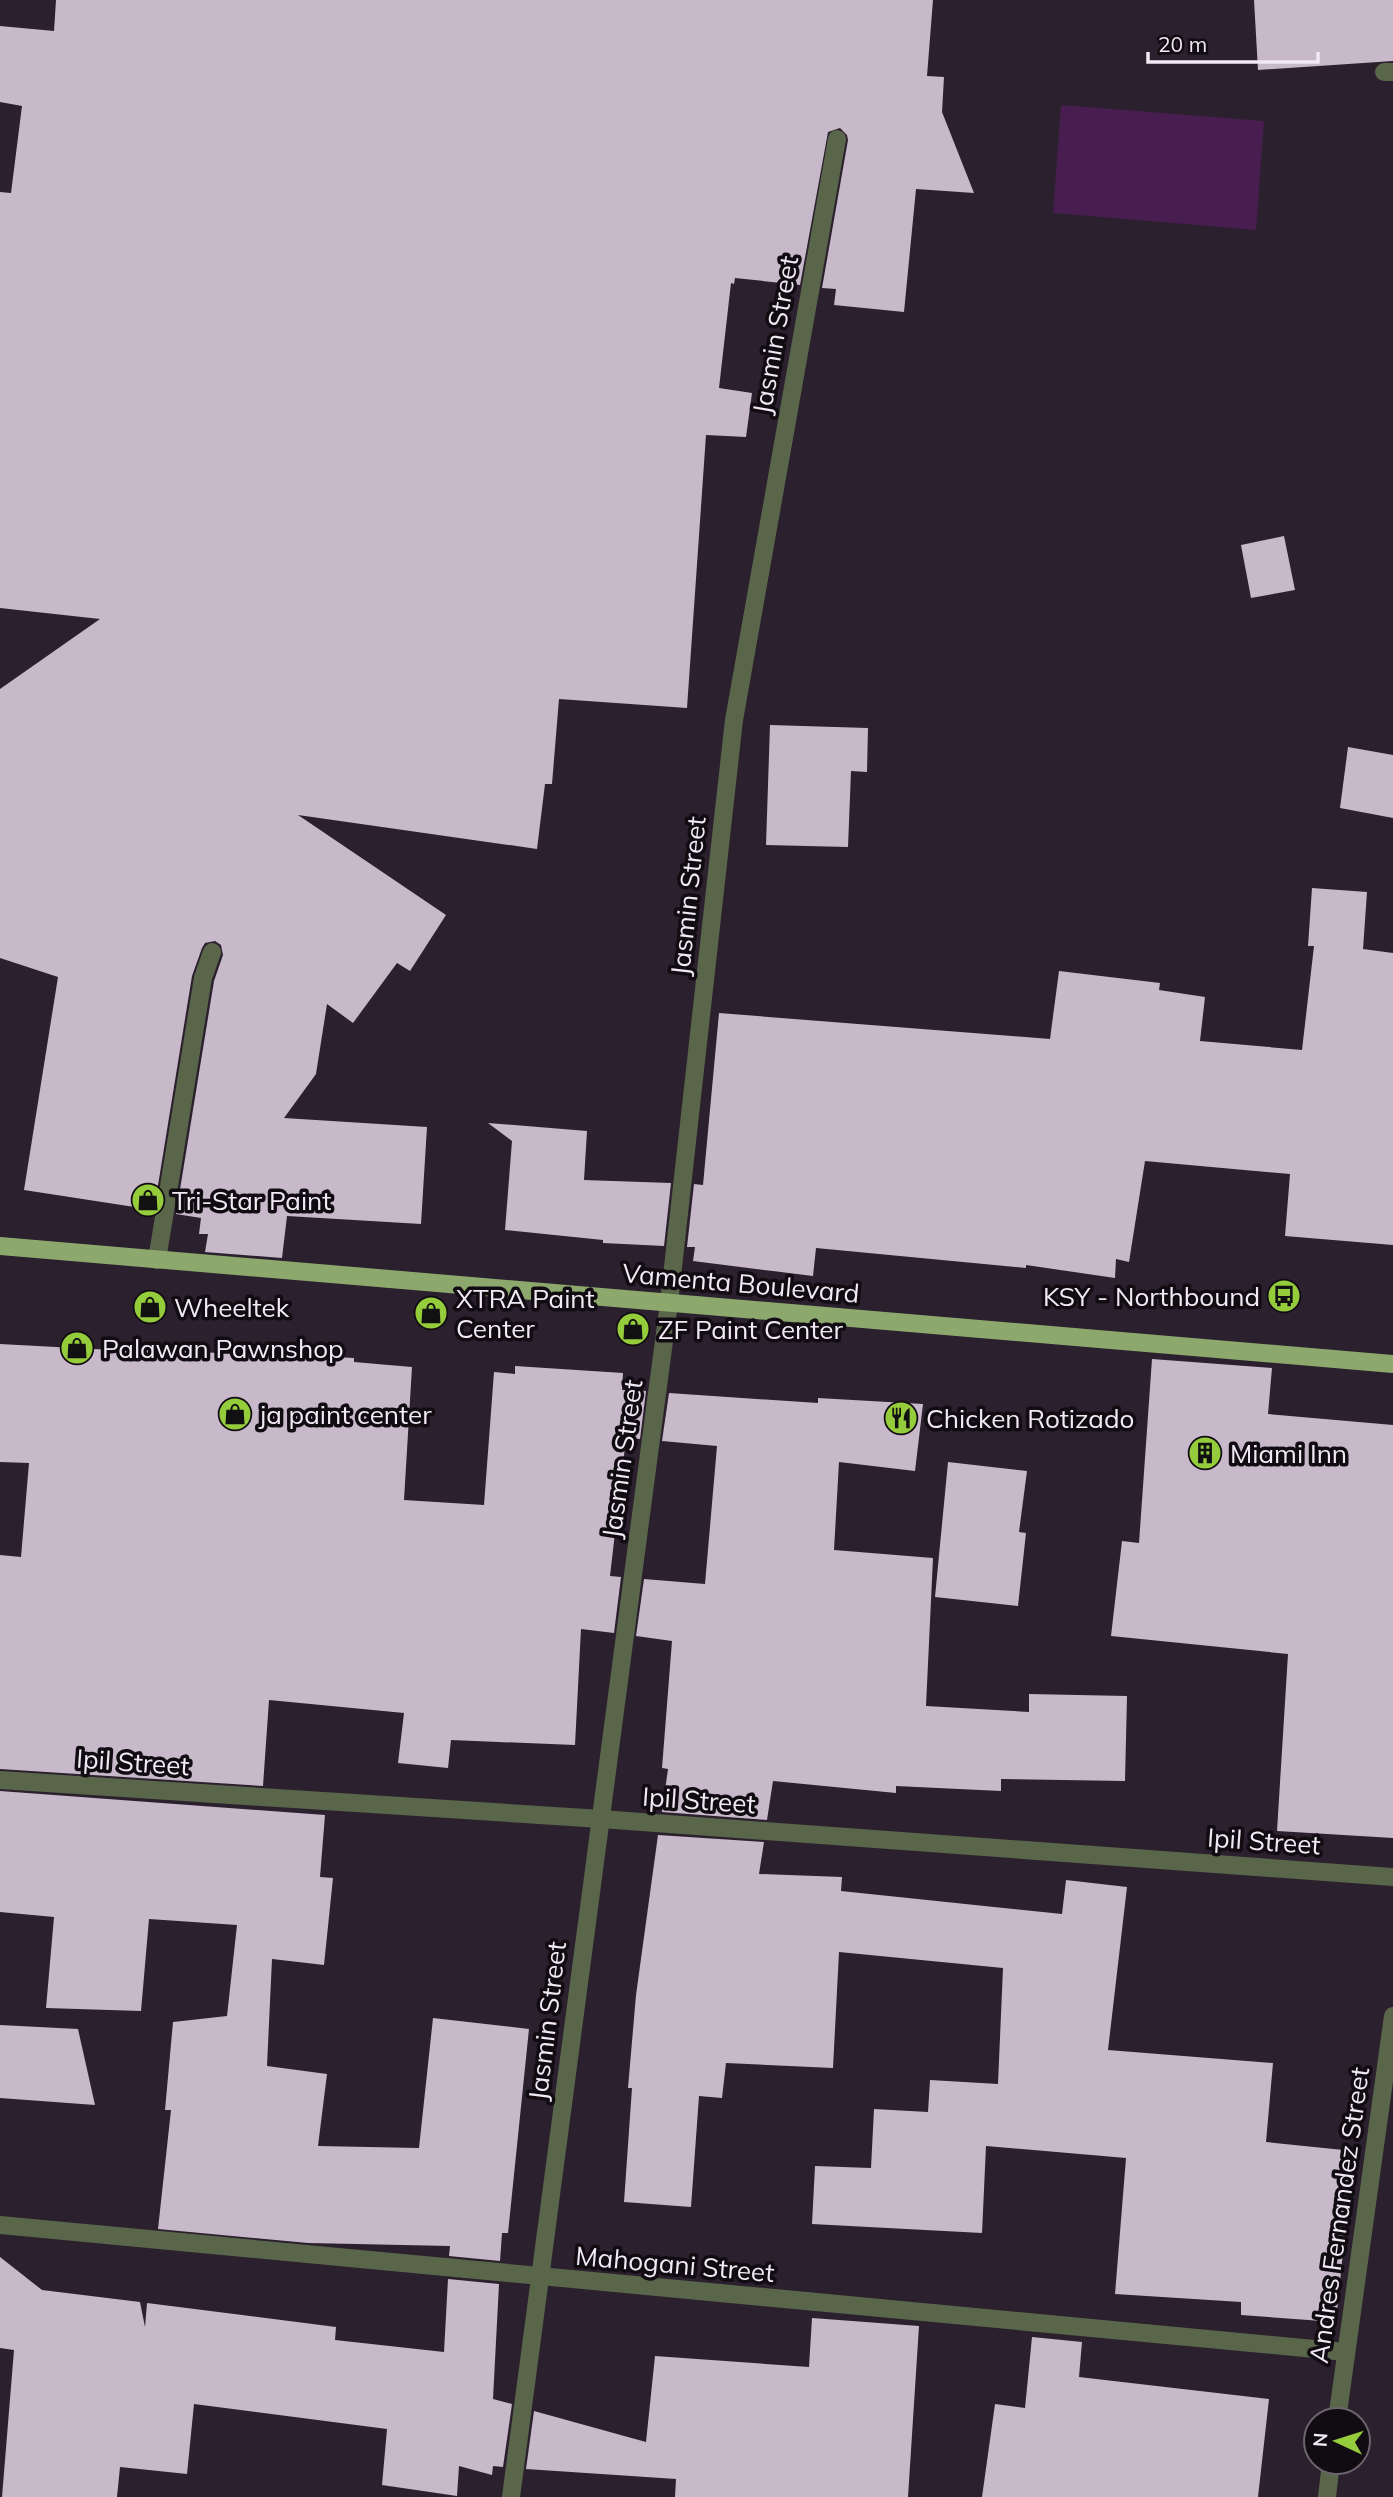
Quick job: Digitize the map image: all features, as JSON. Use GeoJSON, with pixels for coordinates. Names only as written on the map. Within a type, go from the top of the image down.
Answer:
{"type":"FeatureCollection","features":[{"type":"Feature","properties":{"kind":"main road","name":"Vamenta Boulevard"},"geometry":{"type":"LineString","coordinates":[[0,1246],[1393,1364]]}},
{"type":"Feature","properties":{"kind":"street","name":"Jasmin Street"},"geometry":{"type":"LineString","coordinates":[[511,2497],[669,1303],[734,720],[836,139]]}},
{"type":"Feature","properties":{"kind":"street"},"geometry":{"type":"LineString","coordinates":[[157,1260],[201,991],[212,953]]}},
{"type":"Feature","properties":{"kind":"street","name":"Ipil Street"},"geometry":{"type":"LineString","coordinates":[[0,1780],[601,1819],[1393,1877]]}},
{"type":"Feature","properties":{"kind":"street","name":"Andres Fernandez Street"},"geometry":{"type":"LineString","coordinates":[[1339,2406],[1393,2017]]}},
{"type":"Feature","properties":{"kind":"street","name":"Mahogani Street"},"geometry":{"type":"LineString","coordinates":[[0,2225],[1346,2352]]}},
{"type":"Feature","properties":{"kind":"street"},"geometry":{"type":"LineString","coordinates":[[1327,2497],[1329,2476]]}},
{"type":"Feature","properties":{"kind":"shaded area"},"geometry":{"type":"Polygon","coordinates":[[[1061,105],[1264,121],[1256,230],[1053,213],[1061,105]]]}},
{"type":"Feature","properties":{"kind":"building"},"geometry":{"type":"Polygon","coordinates":[[[56,0],[933,0],[927,76],[944,77],[942,112],[974,193],[916,189],[904,312],[834,305],[836,289],[822,288],[848,140],[840,128],[828,132],[800,285],[735,278],[734,284],[731,283],[719,388],[752,393],[746,437],[706,435],[687,708],[559,699],[552,784],[545,784],[537,849],[298,815],[446,915],[410,971],[397,963],[353,1023],[327,1004],[316,1074],[284,1118],[427,1127],[421,1224],[287,1216],[282,1258],[205,1252],[208,1234],[199,1234],[201,1218],[176,1214],[214,981],[223,955],[221,945],[215,941],[205,943],[192,976],[154,1210],[24,1190],[58,977],[0,958],[0,689],[100,619],[0,608],[0,192],[11,193],[22,106],[0,102],[0,26],[54,31],[56,0]]]}},
{"type":"Feature","properties":{"kind":"building"},"geometry":{"type":"Polygon","coordinates":[[[1254,0],[1393,0],[1393,61],[1258,70],[1254,0]]]}},
{"type":"Feature","properties":{"kind":"building"},"geometry":{"type":"Polygon","coordinates":[[[1284,536],[1295,590],[1251,598],[1241,545],[1284,536]]]}},
{"type":"Feature","properties":{"kind":"building"},"geometry":{"type":"Polygon","coordinates":[[[770,725],[868,728],[867,772],[851,771],[848,847],[766,845],[770,725]]]}},
{"type":"Feature","properties":{"kind":"building"},"geometry":{"type":"Polygon","coordinates":[[[1348,747],[1393,755],[1393,818],[1340,808],[1348,747]]]}},
{"type":"Feature","properties":{"kind":"building"},"geometry":{"type":"Polygon","coordinates":[[[1312,888],[1367,892],[1363,949],[1393,953],[1393,1245],[1285,1236],[1290,1174],[1145,1161],[1129,1262],[1116,1259],[1115,1278],[1026,1265],[1026,1268],[816,1248],[813,1276],[693,1261],[695,1247],[687,1247],[694,1184],[703,1185],[719,1013],[1050,1039],[1059,971],[1160,983],[1159,990],[1205,997],[1200,1041],[1302,1050],[1314,946],[1308,946],[1312,888]]]}},
{"type":"Feature","properties":{"kind":"building"},"geometry":{"type":"Polygon","coordinates":[[[488,1123],[587,1131],[584,1180],[671,1183],[664,1246],[603,1243],[603,1240],[505,1230],[512,1141],[488,1123]]]}},
{"type":"Feature","properties":{"kind":"building"},"geometry":{"type":"Polygon","coordinates":[[[0,1344],[131,1351],[131,1347],[260,1356],[260,1353],[354,1358],[354,1362],[412,1367],[404,1500],[484,1505],[494,1372],[515,1374],[515,1366],[623,1373],[622,1390],[646,1391],[640,1439],[626,1438],[610,1576],[621,1577],[614,1633],[581,1629],[575,1745],[451,1740],[448,1768],[398,1763],[404,1713],[269,1700],[263,1786],[0,1769],[0,1555],[21,1557],[29,1463],[0,1462],[0,1344]]]}},
{"type":"Feature","properties":{"kind":"building"},"geometry":{"type":"Polygon","coordinates":[[[1152,1359],[1272,1368],[1268,1414],[1393,1425],[1393,1838],[1277,1831],[1288,1654],[1111,1636],[1122,1541],[1139,1543],[1152,1359]]]}},
{"type":"Feature","properties":{"kind":"building"},"geometry":{"type":"Polygon","coordinates":[[[669,1393],[818,1403],[818,1398],[923,1404],[915,1471],[839,1462],[834,1550],[933,1558],[926,1706],[1029,1712],[1029,1694],[1127,1696],[1125,1781],[1001,1779],[1001,1791],[896,1786],[896,1793],[773,1781],[767,1820],[662,1812],[668,1769],[662,1768],[672,1641],[636,1636],[644,1579],[705,1584],[717,1446],[662,1441],[669,1393]]]}},
{"type":"Feature","properties":{"kind":"building"},"geometry":{"type":"Polygon","coordinates":[[[948,1462],[1027,1471],[1019,1532],[1026,1533],[1018,1606],[935,1597],[948,1462]]]}},
{"type":"Feature","properties":{"kind":"building"},"geometry":{"type":"Polygon","coordinates":[[[0,1791],[325,1815],[320,1877],[333,1878],[324,1965],[272,1959],[267,2066],[327,2074],[318,2146],[419,2148],[433,2018],[529,2029],[508,2233],[502,2233],[500,2261],[449,2256],[450,2246],[308,2243],[158,2229],[171,2110],[165,2110],[173,2022],[227,2016],[237,1925],[149,1919],[141,2011],[46,2008],[54,1917],[0,1912],[0,1791]]]}},
{"type":"Feature","properties":{"kind":"building"},"geometry":{"type":"Polygon","coordinates":[[[658,1835],[764,1842],[759,1874],[842,1877],[841,1891],[1062,1914],[1066,1880],[1127,1887],[1108,2050],[1273,2063],[1266,2142],[1353,2151],[1336,2322],[1241,2315],[1241,2302],[1115,2294],[1126,2158],[986,2146],[982,2233],[812,2224],[815,2166],[871,2168],[874,2109],[928,2112],[930,2080],[998,2084],[1003,1968],[839,1952],[833,2068],[726,2063],[722,2098],[699,2096],[691,2207],[624,2202],[632,2088],[628,2088],[636,1995],[658,1835]]]}},
{"type":"Feature","properties":{"kind":"building"},"geometry":{"type":"Polygon","coordinates":[[[0,2025],[78,2029],[95,2105],[0,2098],[0,2025]]]}},
{"type":"Feature","properties":{"kind":"building"},"geometry":{"type":"Polygon","coordinates":[[[0,2257],[42,2290],[140,2302],[145,2327],[147,2303],[336,2327],[335,2340],[444,2352],[448,2279],[499,2284],[493,2399],[512,2404],[503,2467],[493,2466],[492,2475],[459,2466],[457,2496],[382,2485],[387,2429],[194,2404],[187,2474],[120,2467],[117,2497],[2,2497],[14,2350],[0,2348],[0,2257]]]}},
{"type":"Feature","properties":{"kind":"building"},"geometry":{"type":"Polygon","coordinates":[[[812,2318],[919,2326],[908,2497],[675,2497],[676,2479],[526,2469],[534,2411],[646,2442],[655,2356],[809,2367],[812,2318]]]}},
{"type":"Feature","properties":{"kind":"building"},"geometry":{"type":"Polygon","coordinates":[[[1032,2337],[1082,2342],[1079,2377],[1269,2399],[1258,2497],[982,2497],[995,2404],[1025,2408],[1032,2337]]]}},
{"type":"Feature","properties":{"kind":"place","name":"Tri-Star Paint"},"geometry":{"type":"Point","coordinates":[148,1200]}},
{"type":"Feature","properties":{"kind":"place","name":"KSY - Northbound"},"geometry":{"type":"Point","coordinates":[1284,1296]}},
{"type":"Feature","properties":{"kind":"place","name":"Wheeltek"},"geometry":{"type":"Point","coordinates":[150,1307]}},
{"type":"Feature","properties":{"kind":"place","name":"XTRA Paint Center"},"geometry":{"type":"Point","coordinates":[431,1313]}},
{"type":"Feature","properties":{"kind":"place","name":"ZF Paint Center"},"geometry":{"type":"Point","coordinates":[633,1329]}},
{"type":"Feature","properties":{"kind":"place","name":"Palawan Pawnshop"},"geometry":{"type":"Point","coordinates":[77,1348]}},
{"type":"Feature","properties":{"kind":"place","name":"ja paint center"},"geometry":{"type":"Point","coordinates":[235,1414]}},
{"type":"Feature","properties":{"kind":"place","name":"Chicken Rotizado"},"geometry":{"type":"Point","coordinates":[901,1418]}},
{"type":"Feature","properties":{"kind":"place","name":"Miami Inn"},"geometry":{"type":"Point","coordinates":[1205,1453]}}]}
